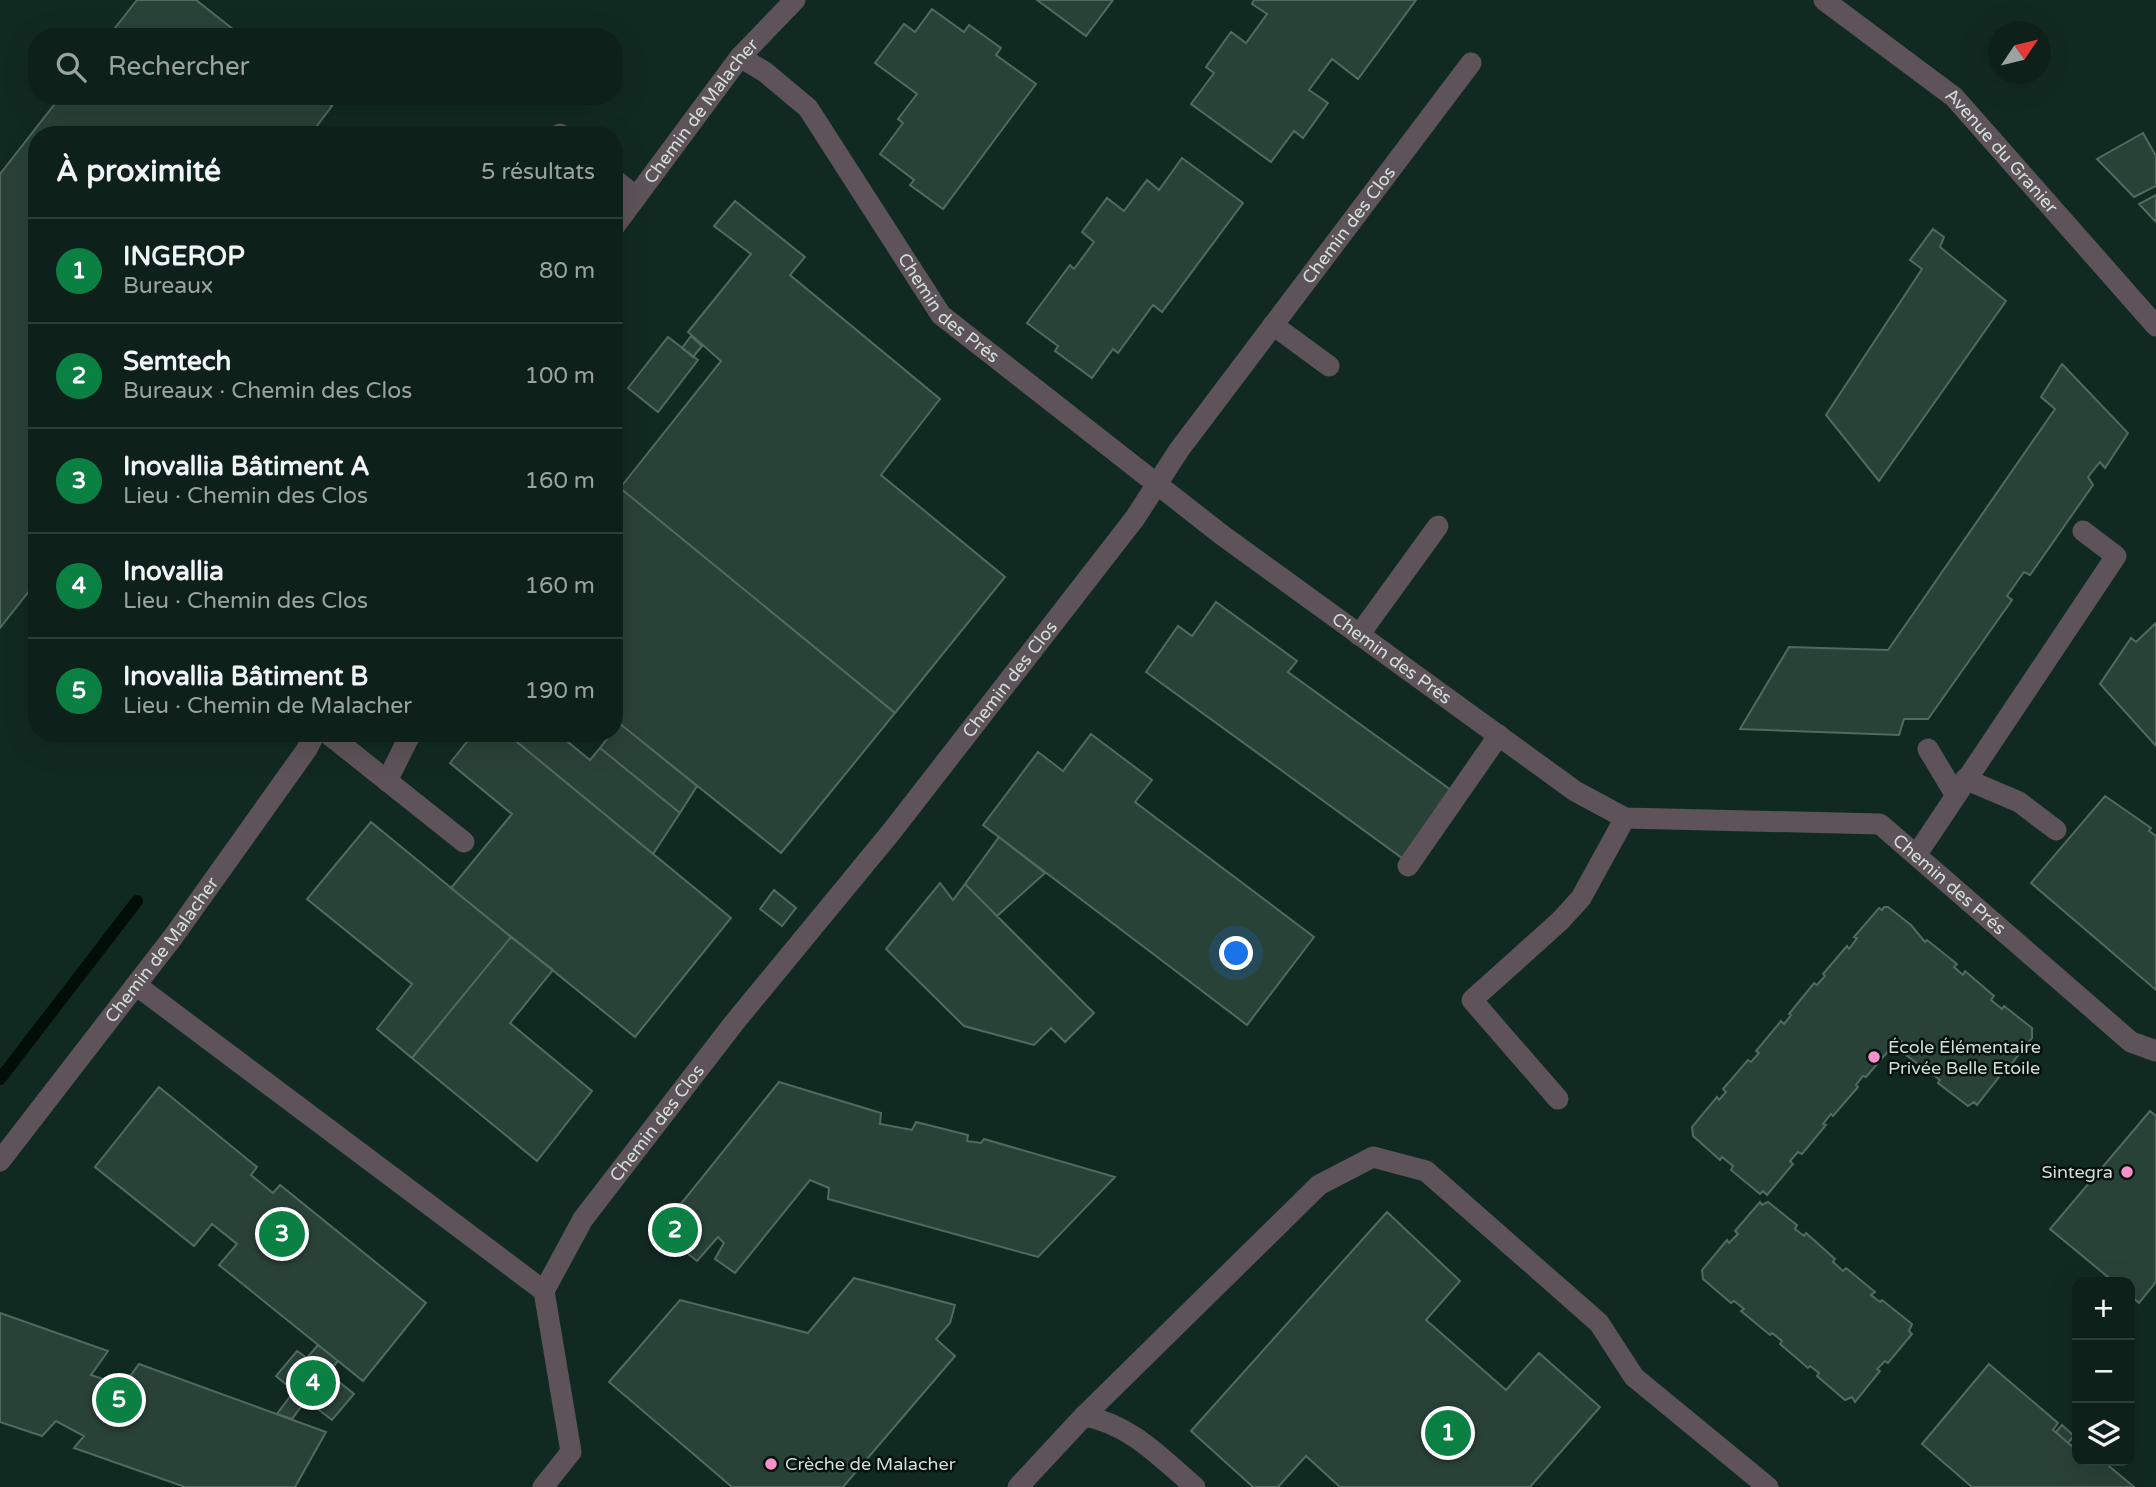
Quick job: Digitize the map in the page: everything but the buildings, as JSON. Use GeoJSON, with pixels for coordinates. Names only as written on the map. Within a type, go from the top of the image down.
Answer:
{"type":"FeatureCollection","features":[{"type":"Feature","properties":{"kind":"street","name":"Chemin de Malacher"},"geometry":{"type":"LineString","coordinates":[[623,215],[740,57],[795,0]]}},
{"type":"Feature","properties":{"kind":"street","name":"Avenue du Granier"},"geometry":{"type":"LineString","coordinates":[[1824,0],[1954,97],[2156,326]]}},
{"type":"Feature","properties":{"kind":"street","name":"Chemin des Prés"},"geometry":{"type":"LineString","coordinates":[[740,57],[765,72],[808,108],[941,315],[1158,485],[1575,791],[1625,818],[1880,824],[1917,853],[2131,1042],[2156,1051]]}},
{"type":"Feature","properties":{"kind":"street","name":"Chemin des Clos"},"geometry":{"type":"LineString","coordinates":[[544,1291],[583,1219],[734,1023],[900,820],[1158,485],[1179,450],[1471,63]]}},
{"type":"Feature","properties":{"kind":"street"},"geometry":{"type":"LineString","coordinates":[[623,186],[636,197]]}},
{"type":"Feature","properties":{"kind":"street"},"geometry":{"type":"LineString","coordinates":[[1273,325],[1329,366]]}},
{"type":"Feature","properties":{"kind":"street"},"geometry":{"type":"LineString","coordinates":[[1359,635],[1438,526]]}},
{"type":"Feature","properties":{"kind":"street"},"geometry":{"type":"LineString","coordinates":[[1917,853],[2116,556],[2082,531]]}},
{"type":"Feature","properties":{"kind":"street"},"geometry":{"type":"LineString","coordinates":[[1408,866],[1499,736]]}},
{"type":"Feature","properties":{"kind":"street","name":"Chemin de Malacher"},"geometry":{"type":"LineString","coordinates":[[0,1161],[136,985],[299,761],[310,742]]}},
{"type":"Feature","properties":{"kind":"street"},"geometry":{"type":"LineString","coordinates":[[338,742],[464,842]]}},
{"type":"Feature","properties":{"kind":"street"},"geometry":{"type":"LineString","coordinates":[[387,781],[406,742]]}},
{"type":"Feature","properties":{"kind":"street"},"geometry":{"type":"LineString","coordinates":[[1928,749],[1960,786],[2019,803],[2056,830]]}},
{"type":"Feature","properties":{"kind":"street"},"geometry":{"type":"LineString","coordinates":[[1558,1099],[1472,1000],[1560,921],[1581,898],[1625,818]]}},
{"type":"Feature","properties":{"kind":"street"},"geometry":{"type":"LineString","coordinates":[[136,985],[544,1291],[571,1452],[543,1487]]}},
{"type":"Feature","properties":{"kind":"street"},"geometry":{"type":"LineString","coordinates":[[1018,1487],[1084,1416],[1319,1185],[1373,1157],[1426,1171],[1599,1323],[1634,1377],[1768,1487]]}},
{"type":"Feature","properties":{"kind":"street"},"geometry":{"type":"LineString","coordinates":[[1084,1416],[1108,1420],[1133,1433],[1195,1487]]}},
{"type":"Feature","properties":{"kind":"waterway"},"geometry":{"type":"LineString","coordinates":[[0,1079],[137,901]]}},
{"type":"Feature","properties":{"kind":"place","name":"École Élémentaire Privée Belle Etoile"},"geometry":{"type":"Point","coordinates":[1874,1057]}},
{"type":"Feature","properties":{"kind":"place","name":"Sintegra"},"geometry":{"type":"Point","coordinates":[2127,1172]}},
{"type":"Feature","properties":{"kind":"place","name":"Semtech"},"geometry":{"type":"Point","coordinates":[675,1230]}},
{"type":"Feature","properties":{"kind":"place","name":"Inovallia Bâtiment A"},"geometry":{"type":"Point","coordinates":[282,1234]}},
{"type":"Feature","properties":{"kind":"place","name":"Inovallia"},"geometry":{"type":"Point","coordinates":[313,1383]}},
{"type":"Feature","properties":{"kind":"place","name":"Inovallia Bâtiment B"},"geometry":{"type":"Point","coordinates":[119,1400]}},
{"type":"Feature","properties":{"kind":"place","name":"INGEROP"},"geometry":{"type":"Point","coordinates":[1448,1433]}},
{"type":"Feature","properties":{"kind":"place","name":"Crèche de Malacher"},"geometry":{"type":"Point","coordinates":[771,1464]}}]}
